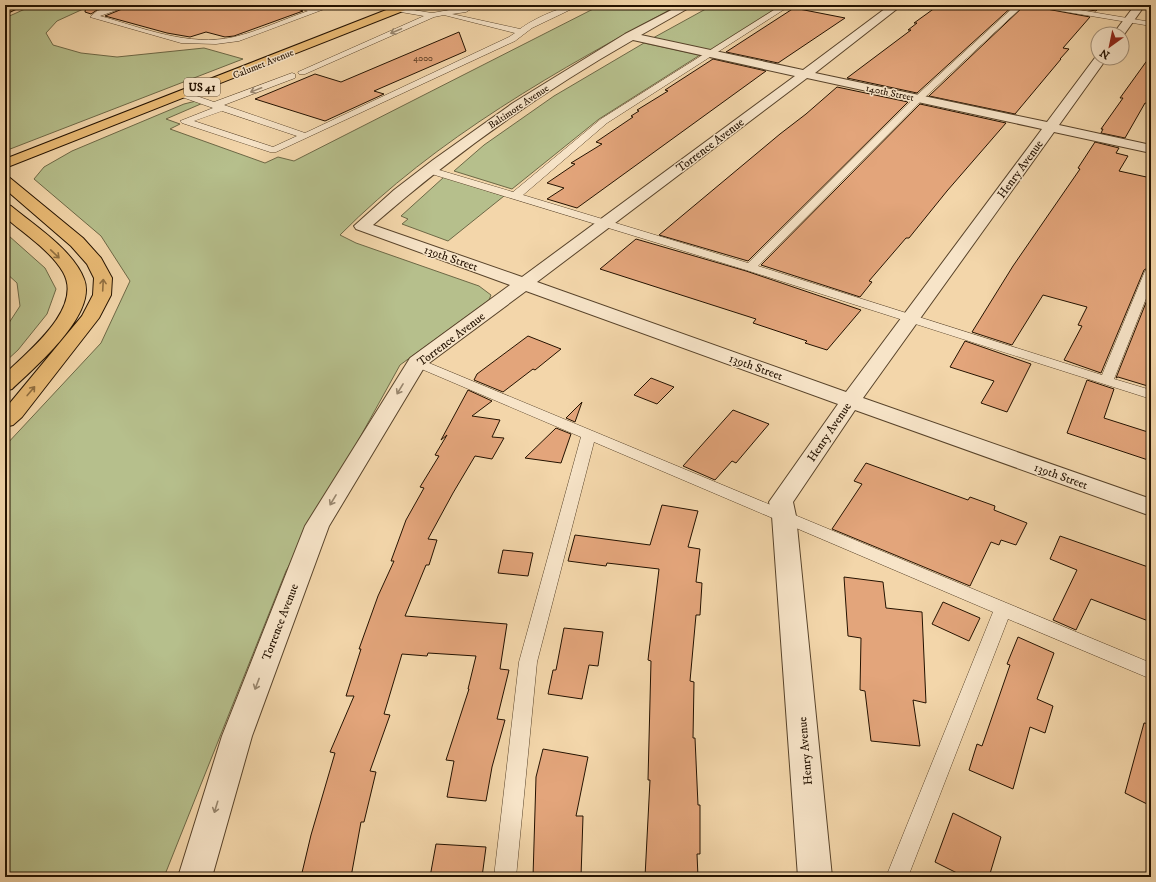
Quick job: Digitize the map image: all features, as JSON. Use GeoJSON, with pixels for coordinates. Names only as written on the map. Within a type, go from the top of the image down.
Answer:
{"type":"FeatureCollection","features":[{"type":"Feature","properties":{"kind":"main road"},"geometry":{"type":"LineString","coordinates":[[5,11],[18,5]]}},
{"type":"Feature","properties":{"kind":"main road","name":"Calumet Avenue"},"geometry":{"type":"LineString","coordinates":[[5,164],[404,7]]}},
{"type":"Feature","properties":{"kind":"main road"},"geometry":{"type":"LineString","coordinates":[[5,180],[77,242],[95,262],[103,278],[102,295],[90,318],[14,412],[5,420]]}},
{"type":"Feature","properties":{"kind":"main road"},"geometry":{"type":"LineString","coordinates":[[5,209],[67,265],[75,277],[78,293],[73,308],[64,322],[51,338],[5,385]]}},
{"type":"Feature","properties":{"kind":"main road"},"geometry":{"type":"LineString","coordinates":[[5,225],[36,236]]}},
{"type":"Feature","properties":{"kind":"street","name":"Baltimore Avenue"},"geometry":{"type":"LineString","coordinates":[[362,226],[398,193],[524,100],[629,36],[689,5]]}},
{"type":"Feature","properties":{"kind":"street","name":"Torrence Avenue"},"geometry":{"type":"LineString","coordinates":[[195,877],[237,736],[317,526],[417,362],[525,284],[897,5]]}},
{"type":"Feature","properties":{"kind":"street"},"geometry":{"type":"LineString","coordinates":[[1125,26],[1140,5]]}},
{"type":"Feature","properties":{"kind":"street","name":"140th Street"},"geometry":{"type":"LineString","coordinates":[[629,36],[1151,148]]}},
{"type":"Feature","properties":{"kind":"street","name":"Henry Avenue"},"geometry":{"type":"LineString","coordinates":[[816,877],[784,516],[781,502],[850,401],[1095,66]]}},
{"type":"Feature","properties":{"kind":"street","name":"139th Street"},"geometry":{"type":"LineString","coordinates":[[362,226],[1151,508]]}},
{"type":"Feature","properties":{"kind":"lane"},"geometry":{"type":"LineString","coordinates":[[127,5],[100,13],[94,17],[181,41],[195,42],[236,39],[331,5]]}},
{"type":"Feature","properties":{"kind":"lane"},"geometry":{"type":"LineString","coordinates":[[292,5],[316,10]]}},
{"type":"Feature","properties":{"kind":"lane"},"geometry":{"type":"LineString","coordinates":[[302,72],[436,15],[463,10],[474,5]]}},
{"type":"Feature","properties":{"kind":"lane"},"geometry":{"type":"LineString","coordinates":[[292,76],[185,121],[273,150],[306,136],[512,39],[529,26],[576,5]]}},
{"type":"Feature","properties":{"kind":"lane"},"geometry":{"type":"LineString","coordinates":[[516,195],[604,121],[787,5]]}},
{"type":"Feature","properties":{"kind":"lane"},"geometry":{"type":"LineString","coordinates":[[750,268],[919,98],[1020,5]]}},
{"type":"Feature","properties":{"kind":"lane"},"geometry":{"type":"LineString","coordinates":[[1037,5],[1151,24]]}},
{"type":"Feature","properties":{"kind":"lane"},"geometry":{"type":"LineString","coordinates":[[404,7],[521,32]]}},
{"type":"Feature","properties":{"kind":"lane"},"geometry":{"type":"LineString","coordinates":[[182,94],[306,136]]}},
{"type":"Feature","properties":{"kind":"lane"},"geometry":{"type":"LineString","coordinates":[[429,170],[607,223],[1151,395]]}},
{"type":"Feature","properties":{"kind":"lane"},"geometry":{"type":"LineString","coordinates":[[1106,380],[1151,271]]}},
{"type":"Feature","properties":{"kind":"lane"},"geometry":{"type":"LineString","coordinates":[[417,362],[1151,671]]}},
{"type":"Feature","properties":{"kind":"lane"},"geometry":{"type":"LineString","coordinates":[[505,877],[528,662],[589,434]]}},
{"type":"Feature","properties":{"kind":"lane"},"geometry":{"type":"LineString","coordinates":[[897,877],[1003,609]]}},
{"type":"Feature","properties":{"kind":"green space"},"geometry":{"type":"Polygon","coordinates":[[[34,5],[92,5],[57,21],[46,33],[53,45],[81,53],[117,57],[204,48],[243,59],[5,151],[5,18],[34,5]]]}},
{"type":"Feature","properties":{"kind":"green space"},"geometry":{"type":"Polygon","coordinates":[[[601,5],[679,5],[544,80],[458,136],[377,200],[340,235],[356,243],[479,286],[491,295],[489,300],[400,365],[286,571],[164,877],[5,877],[5,446],[101,343],[130,281],[101,236],[34,179],[44,167],[72,151],[184,104],[196,101],[203,103],[166,119],[180,124],[170,129],[265,163],[278,157],[294,161],[601,5]]]}},
{"type":"Feature","properties":{"kind":"green space"},"geometry":{"type":"Polygon","coordinates":[[[713,5],[781,5],[708,51],[653,38],[713,5]]]}},
{"type":"Feature","properties":{"kind":"green space"},"geometry":{"type":"Polygon","coordinates":[[[644,43],[700,55],[599,119],[512,189],[454,171],[484,145],[554,96],[644,43]]]}},
{"type":"Feature","properties":{"kind":"green space"},"geometry":{"type":"Polygon","coordinates":[[[444,177],[504,196],[448,241],[402,224],[408,219],[401,216],[444,177]]]}},
{"type":"Feature","properties":{"kind":"green space"},"geometry":{"type":"Polygon","coordinates":[[[5,235],[9,236],[45,268],[56,289],[47,314],[18,350],[5,362],[5,329],[20,306],[17,283],[5,272],[5,235]]]}},
{"type":"Feature","properties":{"kind":"building"},"geometry":{"type":"Polygon","coordinates":[[[86,5],[113,5],[97,10],[91,14],[85,12],[86,5]]]}},
{"type":"Feature","properties":{"kind":"building"},"geometry":{"type":"Polygon","coordinates":[[[132,5],[287,5],[303,11],[234,36],[225,37],[206,32],[190,37],[167,33],[105,16],[132,5]]]}},
{"type":"Feature","properties":{"kind":"building"},"geometry":{"type":"Polygon","coordinates":[[[939,5],[1014,5],[917,93],[847,78],[911,30],[908,30],[917,23],[914,23],[939,5]]]}},
{"type":"Feature","properties":{"kind":"building"},"geometry":{"type":"Polygon","coordinates":[[[1025,5],[1090,17],[1063,48],[1069,49],[1015,114],[929,96],[1025,5]]]}},
{"type":"Feature","properties":{"kind":"building"},"geometry":{"type":"Polygon","coordinates":[[[1059,5],[1101,5],[1096,11],[1059,5]]]}},
{"type":"Feature","properties":{"kind":"building"},"geometry":{"type":"Polygon","coordinates":[[[794,8],[845,18],[778,63],[726,52],[794,8]]]}},
{"type":"Feature","properties":{"kind":"building"},"geometry":{"type":"Polygon","coordinates":[[[459,32],[466,51],[374,91],[384,94],[325,121],[255,99],[315,74],[341,82],[459,32]]]}},
{"type":"Feature","properties":{"kind":"building"},"geometry":{"type":"Polygon","coordinates":[[[1151,55],[1151,104],[1145,103],[1125,138],[1101,133],[1103,129],[1101,129],[1123,98],[1120,98],[1151,55]]]}},
{"type":"Feature","properties":{"kind":"building"},"geometry":{"type":"Polygon","coordinates":[[[713,59],[766,71],[577,208],[547,199],[564,188],[547,183],[575,164],[571,163],[602,144],[596,142],[633,117],[631,116],[639,111],[637,110],[668,91],[665,90],[713,59]]]}},
{"type":"Feature","properties":{"kind":"building"},"geometry":{"type":"Polygon","coordinates":[[[837,87],[908,102],[748,261],[659,235],[806,114],[837,87]]]}},
{"type":"Feature","properties":{"kind":"building"},"geometry":{"type":"Polygon","coordinates":[[[920,104],[1006,123],[947,191],[909,238],[906,238],[869,281],[872,282],[860,297],[761,265],[920,104]]]}},
{"type":"Feature","properties":{"kind":"building"},"geometry":{"type":"Polygon","coordinates":[[[1095,142],[1119,148],[1116,153],[1128,156],[1119,171],[1151,178],[1151,266],[1144,270],[1101,373],[1064,360],[1082,326],[1078,325],[1087,307],[1043,295],[1012,345],[972,332],[1013,266],[1080,169],[1078,168],[1095,142]]]}},
{"type":"Feature","properties":{"kind":"building"},"geometry":{"type":"Polygon","coordinates":[[[636,239],[746,271],[861,310],[827,350],[805,343],[807,341],[753,323],[756,319],[600,269],[636,239]]]}},
{"type":"Feature","properties":{"kind":"building"},"geometry":{"type":"Polygon","coordinates":[[[1151,290],[1151,387],[1118,377],[1116,378],[1151,290]]]}},
{"type":"Feature","properties":{"kind":"building"},"geometry":{"type":"Polygon","coordinates":[[[528,336],[561,349],[535,370],[533,369],[503,392],[474,380],[477,374],[528,336]]]}},
{"type":"Feature","properties":{"kind":"building"},"geometry":{"type":"Polygon","coordinates":[[[965,341],[1031,364],[1007,412],[981,403],[994,381],[950,367],[965,341]]]}},
{"type":"Feature","properties":{"kind":"building"},"geometry":{"type":"Polygon","coordinates":[[[651,378],[674,387],[657,404],[634,395],[651,378]]]}},
{"type":"Feature","properties":{"kind":"building"},"geometry":{"type":"Polygon","coordinates":[[[1087,380],[1114,389],[1104,418],[1151,433],[1151,461],[1067,433],[1087,380]]]}},
{"type":"Feature","properties":{"kind":"building"},"geometry":{"type":"Polygon","coordinates":[[[468,390],[492,401],[472,416],[500,420],[492,437],[504,438],[492,459],[475,456],[453,493],[428,539],[437,540],[429,565],[426,565],[405,616],[507,624],[500,669],[509,670],[497,719],[505,720],[492,767],[486,801],[447,797],[454,761],[446,760],[469,689],[476,656],[428,653],[427,656],[402,654],[384,714],[390,715],[370,771],[376,772],[364,822],[361,822],[351,877],[301,877],[311,835],[335,753],[330,752],[354,696],[346,696],[361,649],[359,649],[378,596],[394,561],[391,561],[406,520],[424,488],[420,487],[439,456],[435,455],[447,435],[441,440],[468,390]]]}},
{"type":"Feature","properties":{"kind":"building"},"geometry":{"type":"Polygon","coordinates":[[[582,402],[575,422],[566,418],[582,402]]]}},
{"type":"Feature","properties":{"kind":"building"},"geometry":{"type":"Polygon","coordinates":[[[733,410],[769,424],[736,463],[732,461],[715,480],[683,466],[733,410]]]}},
{"type":"Feature","properties":{"kind":"building"},"geometry":{"type":"Polygon","coordinates":[[[556,428],[571,434],[561,463],[525,458],[556,428]]]}},
{"type":"Feature","properties":{"kind":"building"},"geometry":{"type":"Polygon","coordinates":[[[866,463],[968,500],[970,497],[995,506],[994,510],[1027,523],[1016,545],[1001,540],[999,545],[991,542],[970,586],[832,529],[862,484],[854,481],[866,463]]]}},
{"type":"Feature","properties":{"kind":"building"},"geometry":{"type":"Polygon","coordinates":[[[662,505],[698,511],[688,547],[700,549],[696,582],[702,583],[700,615],[696,615],[690,681],[694,682],[693,738],[695,738],[698,805],[700,805],[700,854],[697,854],[698,877],[645,877],[650,780],[648,780],[651,661],[648,660],[659,569],[607,563],[606,566],[568,561],[575,535],[650,545],[662,505]]]}},
{"type":"Feature","properties":{"kind":"building"},"geometry":{"type":"Polygon","coordinates":[[[1060,536],[1151,568],[1151,622],[1091,599],[1076,630],[1053,620],[1077,570],[1050,559],[1060,536]]]}},
{"type":"Feature","properties":{"kind":"building"},"geometry":{"type":"Polygon","coordinates":[[[503,550],[533,553],[528,576],[498,573],[503,550]]]}},
{"type":"Feature","properties":{"kind":"building"},"geometry":{"type":"Polygon","coordinates":[[[844,577],[883,582],[886,608],[922,612],[926,703],[913,700],[920,746],[871,741],[865,691],[860,690],[861,638],[848,636],[844,577]]]}},
{"type":"Feature","properties":{"kind":"building"},"geometry":{"type":"Polygon","coordinates":[[[943,602],[980,618],[969,641],[932,624],[943,602]]]}},
{"type":"Feature","properties":{"kind":"building"},"geometry":{"type":"Polygon","coordinates":[[[564,628],[603,632],[598,666],[589,665],[582,699],[548,694],[553,670],[556,670],[564,628]]]}},
{"type":"Feature","properties":{"kind":"building"},"geometry":{"type":"Polygon","coordinates":[[[1018,637],[1054,653],[1037,699],[1053,706],[1045,733],[1030,727],[1013,789],[969,770],[977,744],[982,746],[1010,665],[1007,664],[1018,637]]]}},
{"type":"Feature","properties":{"kind":"building"},"geometry":{"type":"Polygon","coordinates":[[[1144,723],[1151,724],[1151,806],[1125,793],[1144,723]]]}},
{"type":"Feature","properties":{"kind":"building"},"geometry":{"type":"Polygon","coordinates":[[[543,749],[588,757],[576,816],[583,816],[581,877],[533,877],[536,777],[543,749]]]}},
{"type":"Feature","properties":{"kind":"building"},"geometry":{"type":"Polygon","coordinates":[[[953,813],[1001,837],[989,877],[965,877],[935,862],[953,813]]]}},
{"type":"Feature","properties":{"kind":"building"},"geometry":{"type":"Polygon","coordinates":[[[436,844],[486,847],[482,877],[430,877],[436,844]]]}}]}
